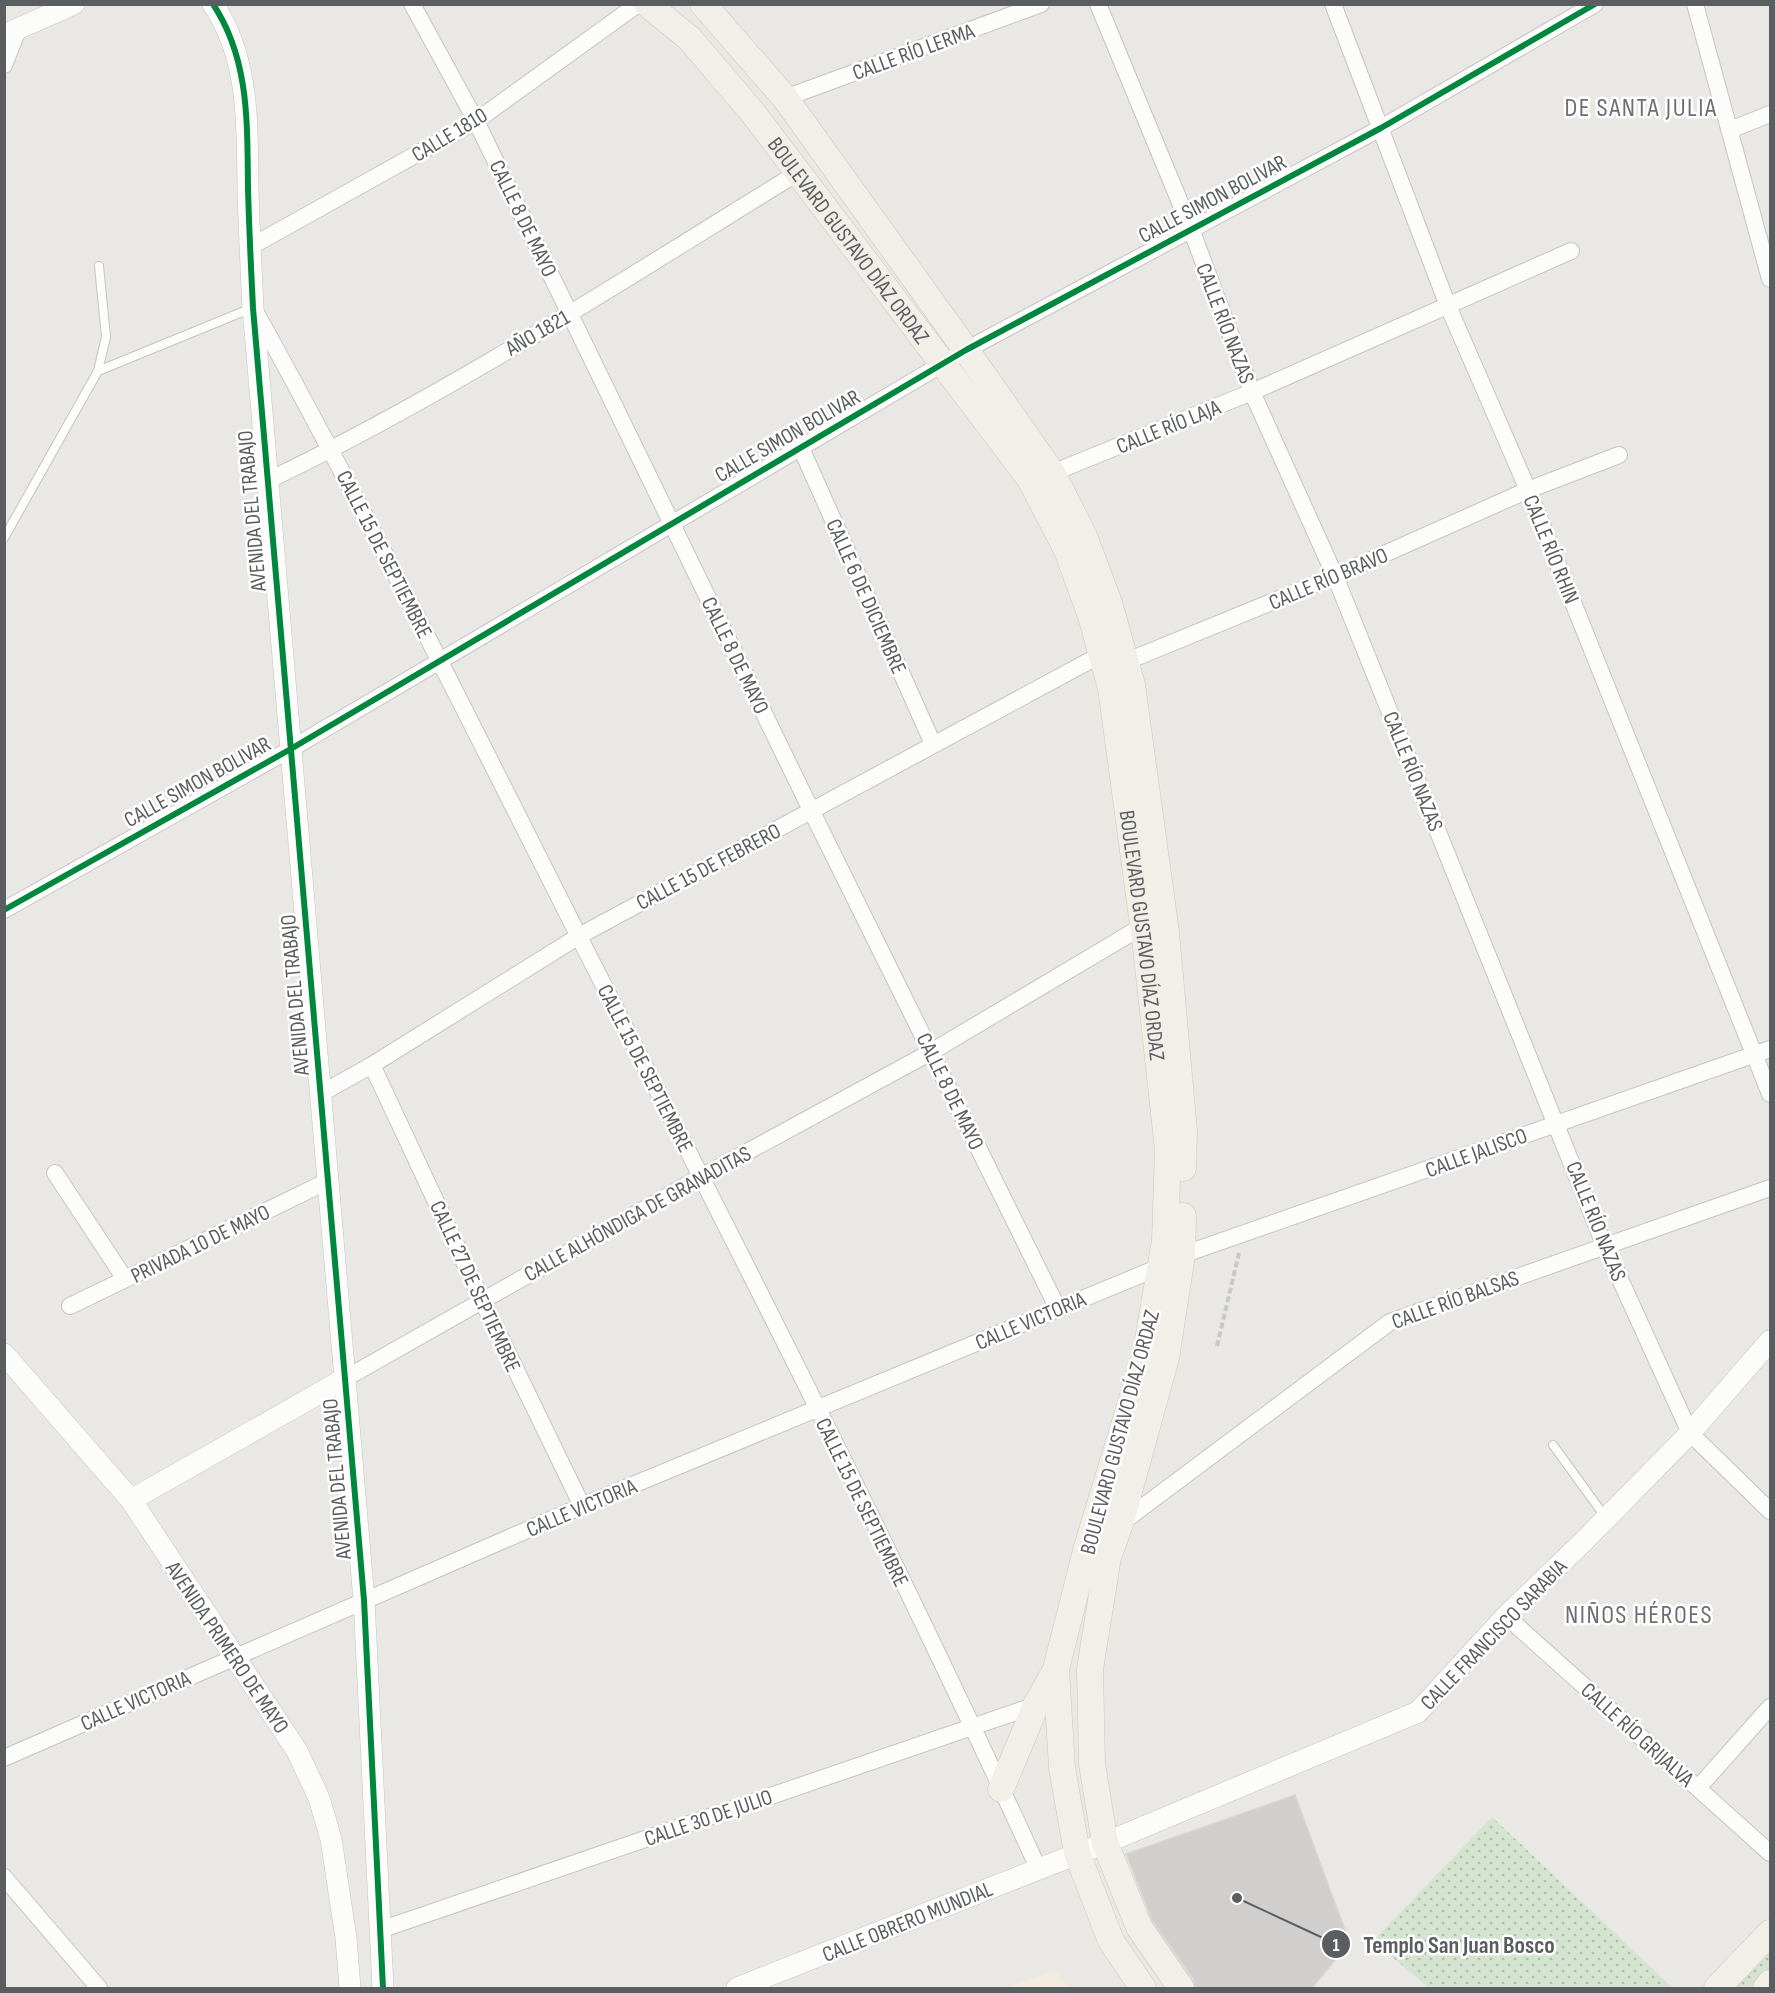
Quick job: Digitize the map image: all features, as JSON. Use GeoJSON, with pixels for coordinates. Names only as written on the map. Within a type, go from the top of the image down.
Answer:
{"type":"FeatureCollection","features":[{"type":"Feature","properties":{"kind":"main road","name":"BOULEVARD GUSTAVO DÍAZ ORDAZ"},"geometry":{"type":"LineString","coordinates":[[647,4],[688,38],[799,172],[1030,479],[1066,550],[1091,616],[1113,658],[1132,685],[1166,932],[1184,1131],[1166,1358],[1120,1524],[1108,1557],[1090,1670],[1092,1764],[1105,1843],[1139,1927],[1181,1989]]}},
{"type":"Feature","properties":{"kind":"main road","name":"BOULEVARD GUSTAVO DÍAZ ORDAZ"},"geometry":{"type":"LineString","coordinates":[[703,4],[785,98],[1052,473],[1084,536],[1109,603],[1113,658],[1111,688],[1143,927],[1168,1150],[1172,1260],[1087,1546],[1056,1669],[1062,1768],[1077,1852],[1111,1941],[1143,1989]]}},
{"type":"Feature","properties":{"kind":"main road"},"geometry":{"type":"LineString","coordinates":[[1001,1789],[1036,1705],[1056,1669]]}},
{"type":"Feature","properties":{"kind":"main road"},"geometry":{"type":"LineString","coordinates":[[1717,1989],[1770,1933]]}},
{"type":"Feature","properties":{"kind":"main road"},"geometry":{"type":"LineString","coordinates":[[1766,1989],[1770,1983]]}},
{"type":"Feature","properties":{"kind":"street"},"geometry":{"type":"LineString","coordinates":[[4,65],[12,31],[31,4]]}},
{"type":"Feature","properties":{"kind":"street"},"geometry":{"type":"LineString","coordinates":[[12,31],[74,4]]}},
{"type":"Feature","properties":{"kind":"street","name":"AVENIDA DEL TRABAJO"},"geometry":{"type":"LineString","coordinates":[[213,4],[234,43],[242,72],[247,108],[253,308],[289,750],[330,1180],[364,1600],[383,1989]]}},
{"type":"Feature","properties":{"kind":"street","name":"CALLE 8 DE MAYO"},"geometry":{"type":"LineString","coordinates":[[412,4],[476,121],[811,810],[1057,1307]]}},
{"type":"Feature","properties":{"kind":"street","name":"CALLE 1810"},"geometry":{"type":"LineString","coordinates":[[250,247],[476,121],[638,4]]}},
{"type":"Feature","properties":{"kind":"street","name":"CALLE RÍO LERMA"},"geometry":{"type":"LineString","coordinates":[[785,98],[1041,4]]}},
{"type":"Feature","properties":{"kind":"street","name":"CALLE RÍO NAZAS"},"geometry":{"type":"LineString","coordinates":[[1098,4],[1191,229],[1252,392],[1335,576],[1604,1244],[1690,1433],[1770,1511]]}},
{"type":"Feature","properties":{"kind":"street","name":"CALLE RÍO RHIN"},"geometry":{"type":"LineString","coordinates":[[1333,4],[1448,306],[1528,490],[1763,1051],[1770,1094]]}},
{"type":"Feature","properties":{"kind":"street","name":"CALLE SIMON BOLIVAR"},"geometry":{"type":"LineString","coordinates":[[4,910],[289,750],[966,350],[1381,128],[1595,4]]}},
{"type":"Feature","properties":{"kind":"street"},"geometry":{"type":"LineString","coordinates":[[1695,4],[1770,279]]}},
{"type":"Feature","properties":{"kind":"street"},"geometry":{"type":"LineString","coordinates":[[1730,129],[1770,114]]}},
{"type":"Feature","properties":{"kind":"street","name":"AÑO 1821"},"geometry":{"type":"LineString","coordinates":[[267,480],[332,450],[570,313],[799,172]]}},
{"type":"Feature","properties":{"kind":"street","name":"CALLE RÍO LAJA"},"geometry":{"type":"LineString","coordinates":[[1052,473],[1252,392],[1571,251]]}},
{"type":"Feature","properties":{"kind":"street","name":"CALLE 15 DE SEPTIEMBRE"},"geometry":{"type":"LineString","coordinates":[[253,308],[332,450],[818,1409],[972,1725],[1038,1868]]}},
{"type":"Feature","properties":{"kind":"street","name":"CALLE 6 DE DICIEMBRE"},"geometry":{"type":"LineString","coordinates":[[801,448],[933,744]]}},
{"type":"Feature","properties":{"kind":"street","name":"CALLE RÍO BRAVO"},"geometry":{"type":"LineString","coordinates":[[1113,658],[1335,576],[1528,490],[1619,455]]}},
{"type":"Feature","properties":{"kind":"street","name":"CALLE 15 DE FEBRERO"},"geometry":{"type":"LineString","coordinates":[[322,1093],[372,1065],[579,936],[933,744],[1113,658]]}},
{"type":"Feature","properties":{"kind":"street","name":"CALLE ALHÓNDIGA DE GRANADITAS"},"geometry":{"type":"LineString","coordinates":[[131,1500],[701,1177],[931,1052],[1143,927]]}},
{"type":"Feature","properties":{"kind":"street","name":"CALLE JALISCO"},"geometry":{"type":"LineString","coordinates":[[1172,1260],[1763,1051]]}},
{"type":"Feature","properties":{"kind":"street","name":"CALLE 27 DE SEPTIEMBRE"},"geometry":{"type":"LineString","coordinates":[[372,1065],[582,1506]]}},
{"type":"Feature","properties":{"kind":"street"},"geometry":{"type":"LineString","coordinates":[[55,1173],[125,1279]]}},
{"type":"Feature","properties":{"kind":"street","name":"PRIVADA 10 DE MAYO"},"geometry":{"type":"LineString","coordinates":[[70,1306],[330,1180]]}},
{"type":"Feature","properties":{"kind":"street","name":"CALLE RÍO BALSAS"},"geometry":{"type":"LineString","coordinates":[[1120,1524],[1390,1322],[1604,1244],[1770,1188]]}},
{"type":"Feature","properties":{"kind":"street","name":"CALLE VICTORIA"},"geometry":{"type":"LineString","coordinates":[[4,1758],[582,1506],[1172,1260]]}},
{"type":"Feature","properties":{"kind":"street","name":"CALLE FRANCISCO SARABIA"},"geometry":{"type":"LineString","coordinates":[[1077,1852],[1105,1843],[1418,1712],[1506,1616],[1690,1433],[1770,1341]]}},
{"type":"Feature","properties":{"kind":"street","name":"AVENIDA PRIMERO DE MAYO"},"geometry":{"type":"LineString","coordinates":[[4,1354],[131,1500],[297,1751],[319,1798],[331,1839],[346,1938],[350,1989]]}},
{"type":"Feature","properties":{"kind":"street","name":"CALLE RÍO GRIJALVA"},"geometry":{"type":"LineString","coordinates":[[1506,1616],[1770,1853]]}},
{"type":"Feature","properties":{"kind":"street","name":"CALLE 30 DE JULIO"},"geometry":{"type":"LineString","coordinates":[[380,1930],[972,1725],[1036,1705]]}},
{"type":"Feature","properties":{"kind":"street"},"geometry":{"type":"LineString","coordinates":[[1698,1788],[1770,1707]]}},
{"type":"Feature","properties":{"kind":"street","name":"CALLE OBRERO MUNDIAL"},"geometry":{"type":"LineString","coordinates":[[736,1989],[1077,1852]]}},
{"type":"Feature","properties":{"kind":"street"},"geometry":{"type":"LineString","coordinates":[[4,1877],[99,1989]]}},
{"type":"Feature","properties":{"kind":"lane"},"geometry":{"type":"LineString","coordinates":[[4,538],[98,371],[106,337],[99,266]]}},
{"type":"Feature","properties":{"kind":"lane"},"geometry":{"type":"LineString","coordinates":[[98,371],[253,308]]}},
{"type":"Feature","properties":{"kind":"lane"},"geometry":{"type":"LineString","coordinates":[[1553,1445],[1607,1518]]}},
{"type":"Feature","properties":{"kind":"path"},"geometry":{"type":"LineString","coordinates":[[1217,1346],[1244,1235]]}},
{"type":"Feature","properties":{"kind":"shaded area"},"geometry":{"type":"Polygon","coordinates":[[[1054,1970],[1069,1988],[1007,1988],[1054,1970]]]}},
{"type":"Feature","properties":{"kind":"green space"},"geometry":{"type":"Polygon","coordinates":[[[1492,1817],[1673,1988],[1429,1988],[1373,1941],[1492,1817]]]}},
{"type":"Feature","properties":{"kind":"green space"},"geometry":{"type":"Polygon","coordinates":[[[1770,1941],[1770,1978],[1760,1988],[1725,1988],[1770,1941]]]}},
{"type":"Feature","properties":{"kind":"building"},"geometry":{"type":"Polygon","coordinates":[[[1295,1795],[1350,1943],[1311,1989],[1196,1989],[1193,1979],[1152,1920],[1126,1854],[1295,1795]]]}},
{"type":"Feature","properties":{"kind":"cycle path"},"geometry":{"type":"LineString","coordinates":[[213,4],[234,47],[240,70],[246,116],[253,308],[364,1600],[383,1988]]}},
{"type":"Feature","properties":{"kind":"cycle path"},"geometry":{"type":"LineString","coordinates":[[4,910],[289,750],[966,350],[1381,128],[1595,4]]}},
{"type":"Feature","properties":{"kind":"place","name":"Templo San Juan Bosco"},"geometry":{"type":"Point","coordinates":[1237,1898]}},
{"type":"Feature","properties":{"kind":"district","name":"DE SANTA JULIA"},"geometry":{"type":"Point","coordinates":[1641,107]}},
{"type":"Feature","properties":{"kind":"district","name":"NIÑOS HÉROES"},"geometry":{"type":"Point","coordinates":[1639,1614]}}]}
